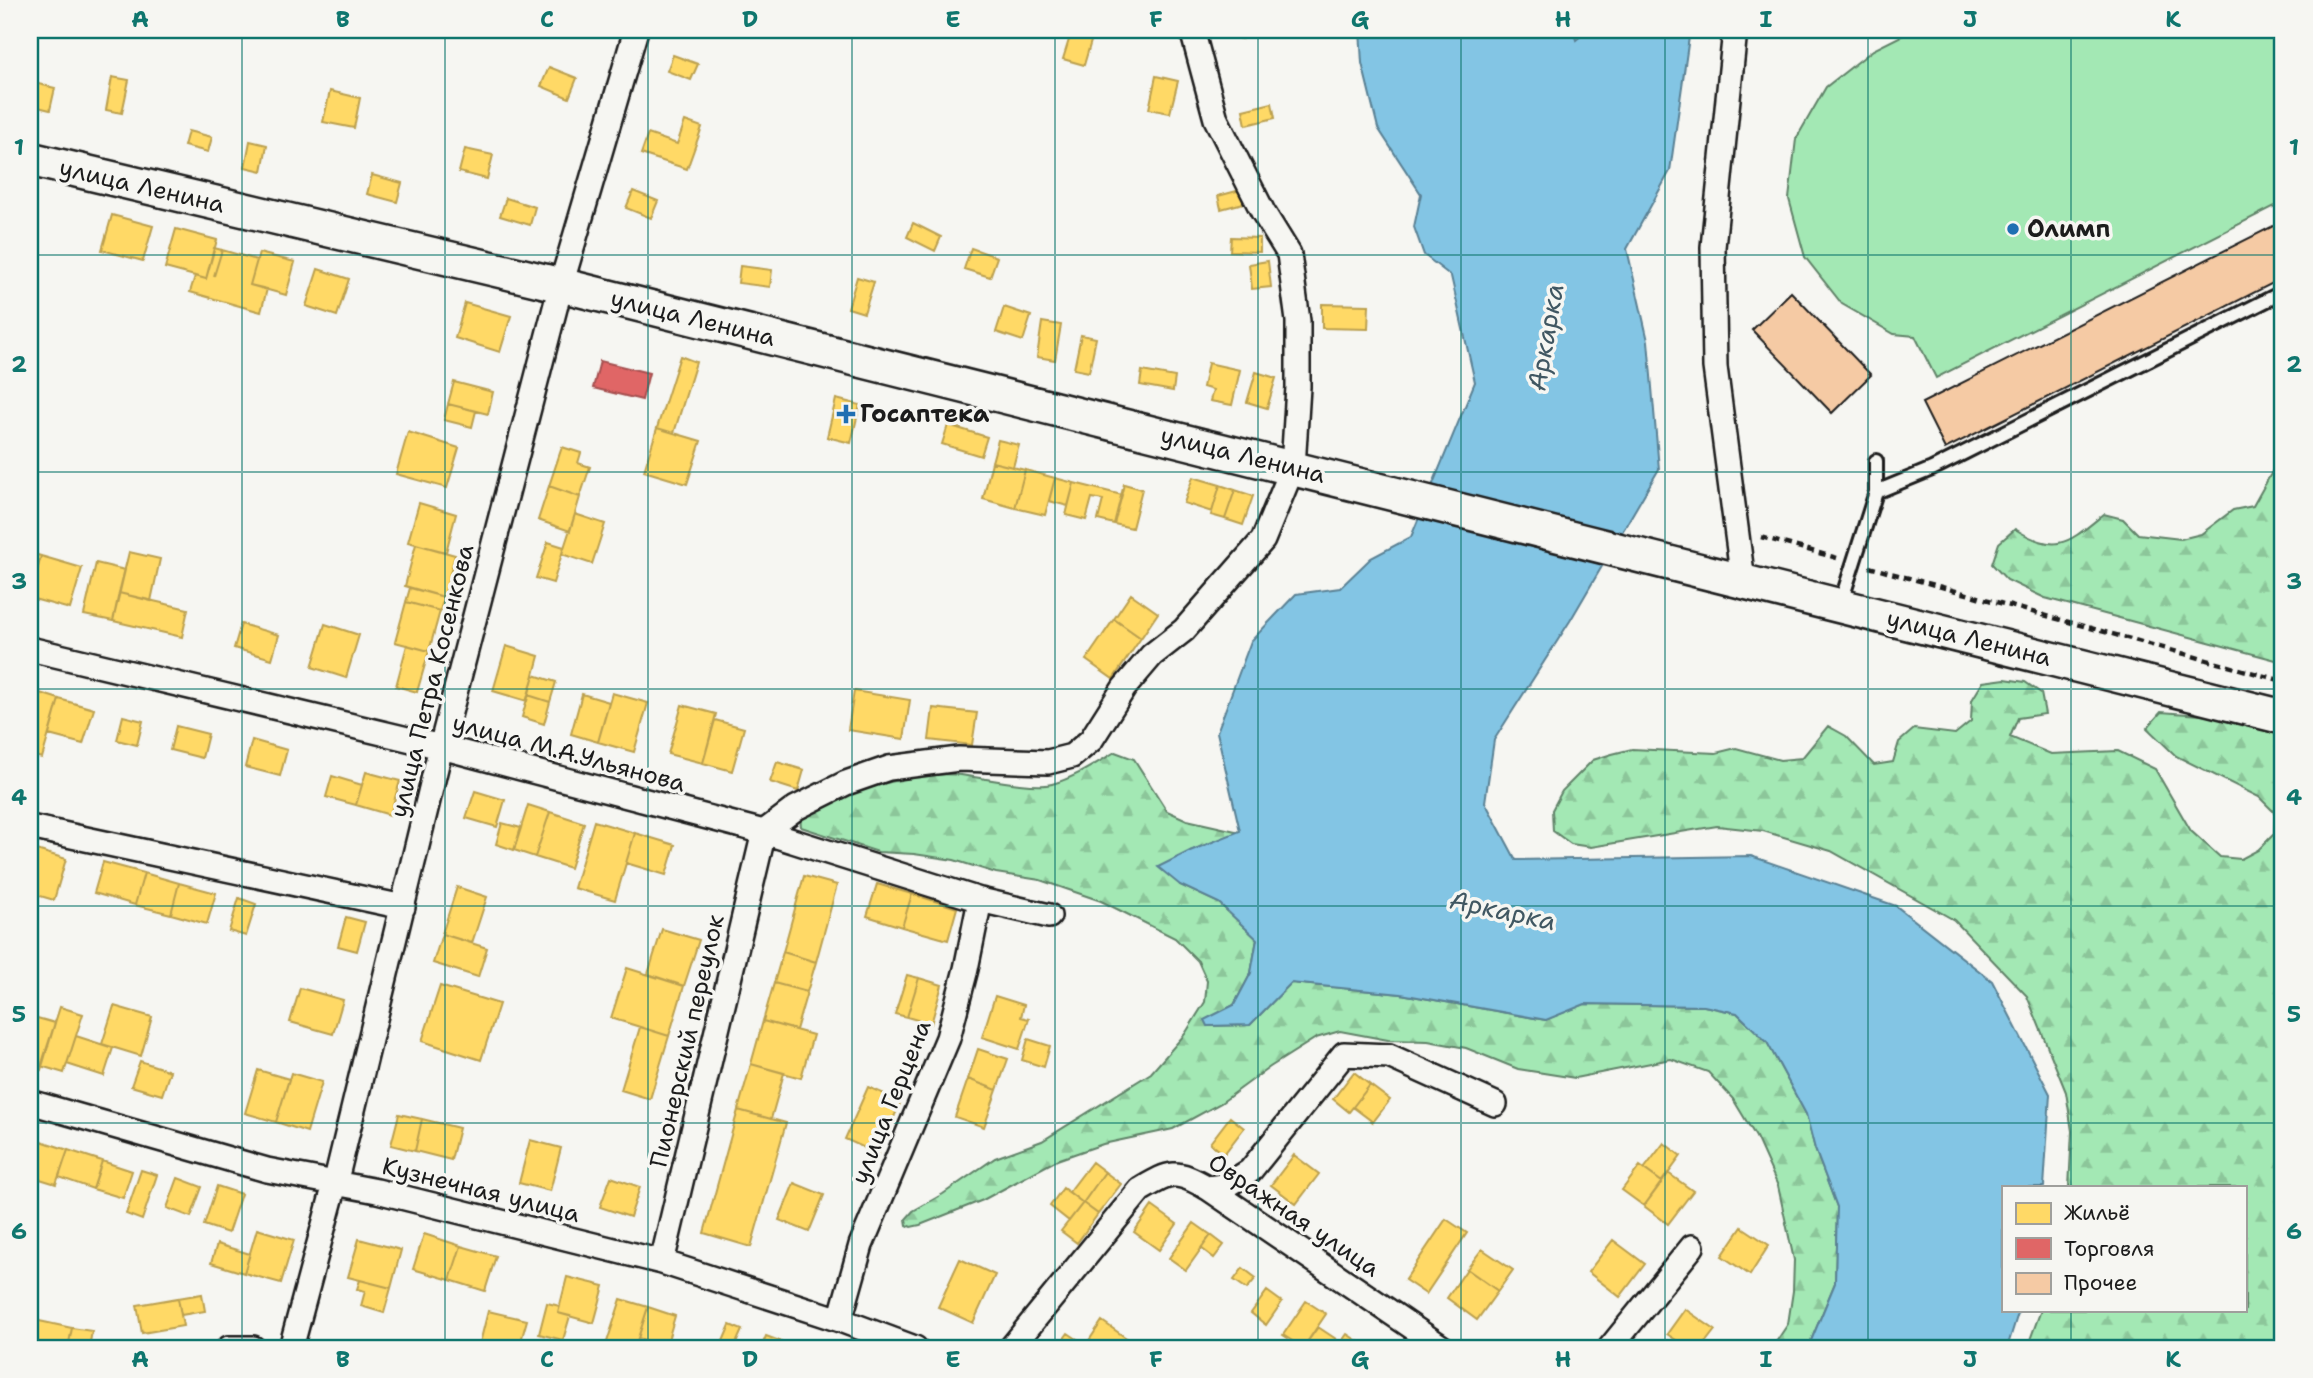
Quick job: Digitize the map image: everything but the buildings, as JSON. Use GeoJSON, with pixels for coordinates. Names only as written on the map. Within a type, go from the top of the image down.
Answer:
{"type":"FeatureCollection","features":[{"type":"Feature","properties":{"kind":"main road","name":"улица Ленина"},"geometry":{"type":"LineString","coordinates":[[30,159],[561,285],[2283,717]]}},
{"type":"Feature","properties":{"kind":"street","name":"улица Петра Косенкова"},"geometry":{"type":"LineString","coordinates":[[291,1348],[335,1184],[441,747],[561,285],[636,30]]}},
{"type":"Feature","properties":{"kind":"street"},"geometry":{"type":"LineString","coordinates":[[764,832],[796,808],[846,783],[889,768],[959,759],[1048,762],[1072,756],[1091,740],[1124,688],[1152,655],[1184,630],[1264,540],[1293,467],[1298,321],[1289,254],[1263,212],[1216,119],[1192,30]]}},
{"type":"Feature","properties":{"kind":"street"},"geometry":{"type":"LineString","coordinates":[[1735,30],[1713,247],[1715,367],[1743,581]]}},
{"type":"Feature","properties":{"kind":"street","name":"улица М.А.Ульянова"},"geometry":{"type":"LineString","coordinates":[[30,649],[441,747],[764,832],[980,900],[1049,916]]}},
{"type":"Feature","properties":{"kind":"street"},"geometry":{"type":"LineString","coordinates":[[30,827],[403,907]]}},
{"type":"Feature","properties":{"kind":"street","name":"Пионерский переулок"},"geometry":{"type":"LineString","coordinates":[[662,1262],[764,832]]}},
{"type":"Feature","properties":{"kind":"street","name":"улица Герцена"},"geometry":{"type":"LineString","coordinates":[[840,1320],[861,1245],[948,1038],[980,900]]}},
{"type":"Feature","properties":{"kind":"street"},"geometry":{"type":"LineString","coordinates":[[1208,1188],[1227,1185],[1250,1171],[1344,1054],[1389,1056],[1495,1104]]}},
{"type":"Feature","properties":{"kind":"street","name":"Кузнечная улица"},"geometry":{"type":"LineString","coordinates":[[30,1102],[267,1170],[427,1203],[662,1262],[840,1320],[915,1348]]}},
{"type":"Feature","properties":{"kind":"street","name":"Овражная улица"},"geometry":{"type":"LineString","coordinates":[[1011,1348],[1140,1190],[1166,1175],[1186,1175],[1208,1188],[1443,1348]]}},
{"type":"Feature","properties":{"kind":"street"},"geometry":{"type":"LineString","coordinates":[[1610,1348],[1692,1247]]}},
{"type":"Feature","properties":{"kind":"street"},"geometry":{"type":"LineString","coordinates":[[229,1348],[253,1348]]}},
{"type":"Feature","properties":{"kind":"lane"},"geometry":{"type":"LineString","coordinates":[[1876,492],[1932,469],[2283,292]]}},
{"type":"Feature","properties":{"kind":"lane"},"geometry":{"type":"LineString","coordinates":[[1840,606],[1876,492],[1876,461]]}},
{"type":"Feature","properties":{"kind":"path"},"geometry":{"type":"LineString","coordinates":[[1737,530],[2283,681]]}},
{"type":"Feature","properties":{"kind":"green space","name":"Олимп"},"geometry":{"type":"Polygon","coordinates":[[[1913,30],[2283,30],[2283,202],[1936,378],[1915,336],[1894,334],[1842,304],[1805,257],[1789,199],[1796,139],[1826,87],[1873,50],[1913,30]]]}},
{"type":"Feature","properties":{"kind":"green space"},"geometry":{"type":"Polygon","coordinates":[[[2283,460],[2283,662],[2045,598],[2007,580],[1992,564],[1999,543],[2015,529],[2042,542],[2053,544],[2072,538],[2104,514],[2123,519],[2138,534],[2181,539],[2201,534],[2233,510],[2253,506],[2273,470],[2283,460]]]}},
{"type":"Feature","properties":{"kind":"green space"},"geometry":{"type":"Polygon","coordinates":[[[2005,679],[2025,682],[2041,693],[2045,714],[2018,718],[2010,737],[2051,754],[2118,751],[2155,769],[2191,831],[2220,857],[2241,859],[2258,850],[2274,834],[2275,813],[2259,797],[2176,756],[2147,728],[2161,712],[2214,716],[2283,735],[2283,1348],[2027,1348],[2040,1312],[2246,1312],[2246,1186],[2069,1186],[2072,1131],[2066,1092],[2027,996],[1954,920],[1831,851],[1763,831],[1717,826],[1591,847],[1571,844],[1553,831],[1552,810],[1562,791],[1593,760],[1632,749],[1716,753],[1736,748],[1780,760],[1802,758],[1828,726],[1846,736],[1874,765],[1893,762],[1899,742],[1914,729],[1955,734],[1971,721],[1972,700],[1983,682],[2005,679]]]}},
{"type":"Feature","properties":{"kind":"green space"},"geometry":{"type":"Polygon","coordinates":[[[1115,752],[1134,759],[1167,811],[1187,820],[1240,832],[1190,851],[1180,885],[1219,903],[1257,939],[1251,973],[1234,1005],[1205,1020],[1208,1026],[1250,1025],[1291,983],[1401,994],[1545,1020],[1585,1004],[1704,1006],[1737,1013],[1767,1042],[1806,1114],[1815,1149],[1837,1207],[1835,1283],[1808,1348],[1772,1348],[1788,1324],[1794,1260],[1778,1186],[1756,1137],[1733,1099],[1708,1072],[1671,1059],[1575,1078],[1518,1069],[1466,1048],[1428,1041],[1388,1040],[1340,1031],[1316,1038],[1221,1103],[1173,1129],[1103,1144],[1057,1160],[983,1200],[920,1225],[907,1225],[906,1219],[913,1211],[995,1158],[1042,1141],[1151,1073],[1185,1034],[1205,1002],[1207,981],[1198,961],[1175,938],[1101,901],[1040,880],[996,873],[954,860],[878,852],[801,827],[800,816],[836,799],[878,785],[922,776],[961,775],[1020,784],[1052,784],[1115,752]]]}},
{"type":"Feature","properties":{"kind":"water","name":"Аркарка"},"geometry":{"type":"Polygon","coordinates":[[[1360,30],[1573,30],[1576,40],[1588,30],[1690,30],[1670,171],[1627,249],[1648,341],[1659,469],[1570,621],[1494,740],[1485,802],[1516,860],[1751,856],[1896,906],[1992,981],[2050,1094],[2044,1186],[2002,1186],[2002,1312],[2018,1312],[2007,1348],[1808,1348],[1835,1283],[1837,1207],[1815,1149],[1806,1114],[1767,1042],[1737,1013],[1704,1006],[1585,1004],[1546,1020],[1401,994],[1291,983],[1250,1025],[1207,1026],[1204,1020],[1234,1005],[1251,973],[1257,939],[1219,903],[1180,885],[1158,867],[1240,831],[1217,732],[1251,641],[1296,594],[1340,588],[1371,558],[1411,537],[1475,382],[1451,276],[1424,255],[1414,227],[1421,194],[1378,128],[1362,63],[1360,30]]]}},
{"type":"Feature","properties":{"kind":"place","name":"Олимп"},"geometry":{"type":"Point","coordinates":[2013,229]}},
{"type":"Feature","properties":{"kind":"place","name":"Госаптека"},"geometry":{"type":"Point","coordinates":[846,414]}}]}
